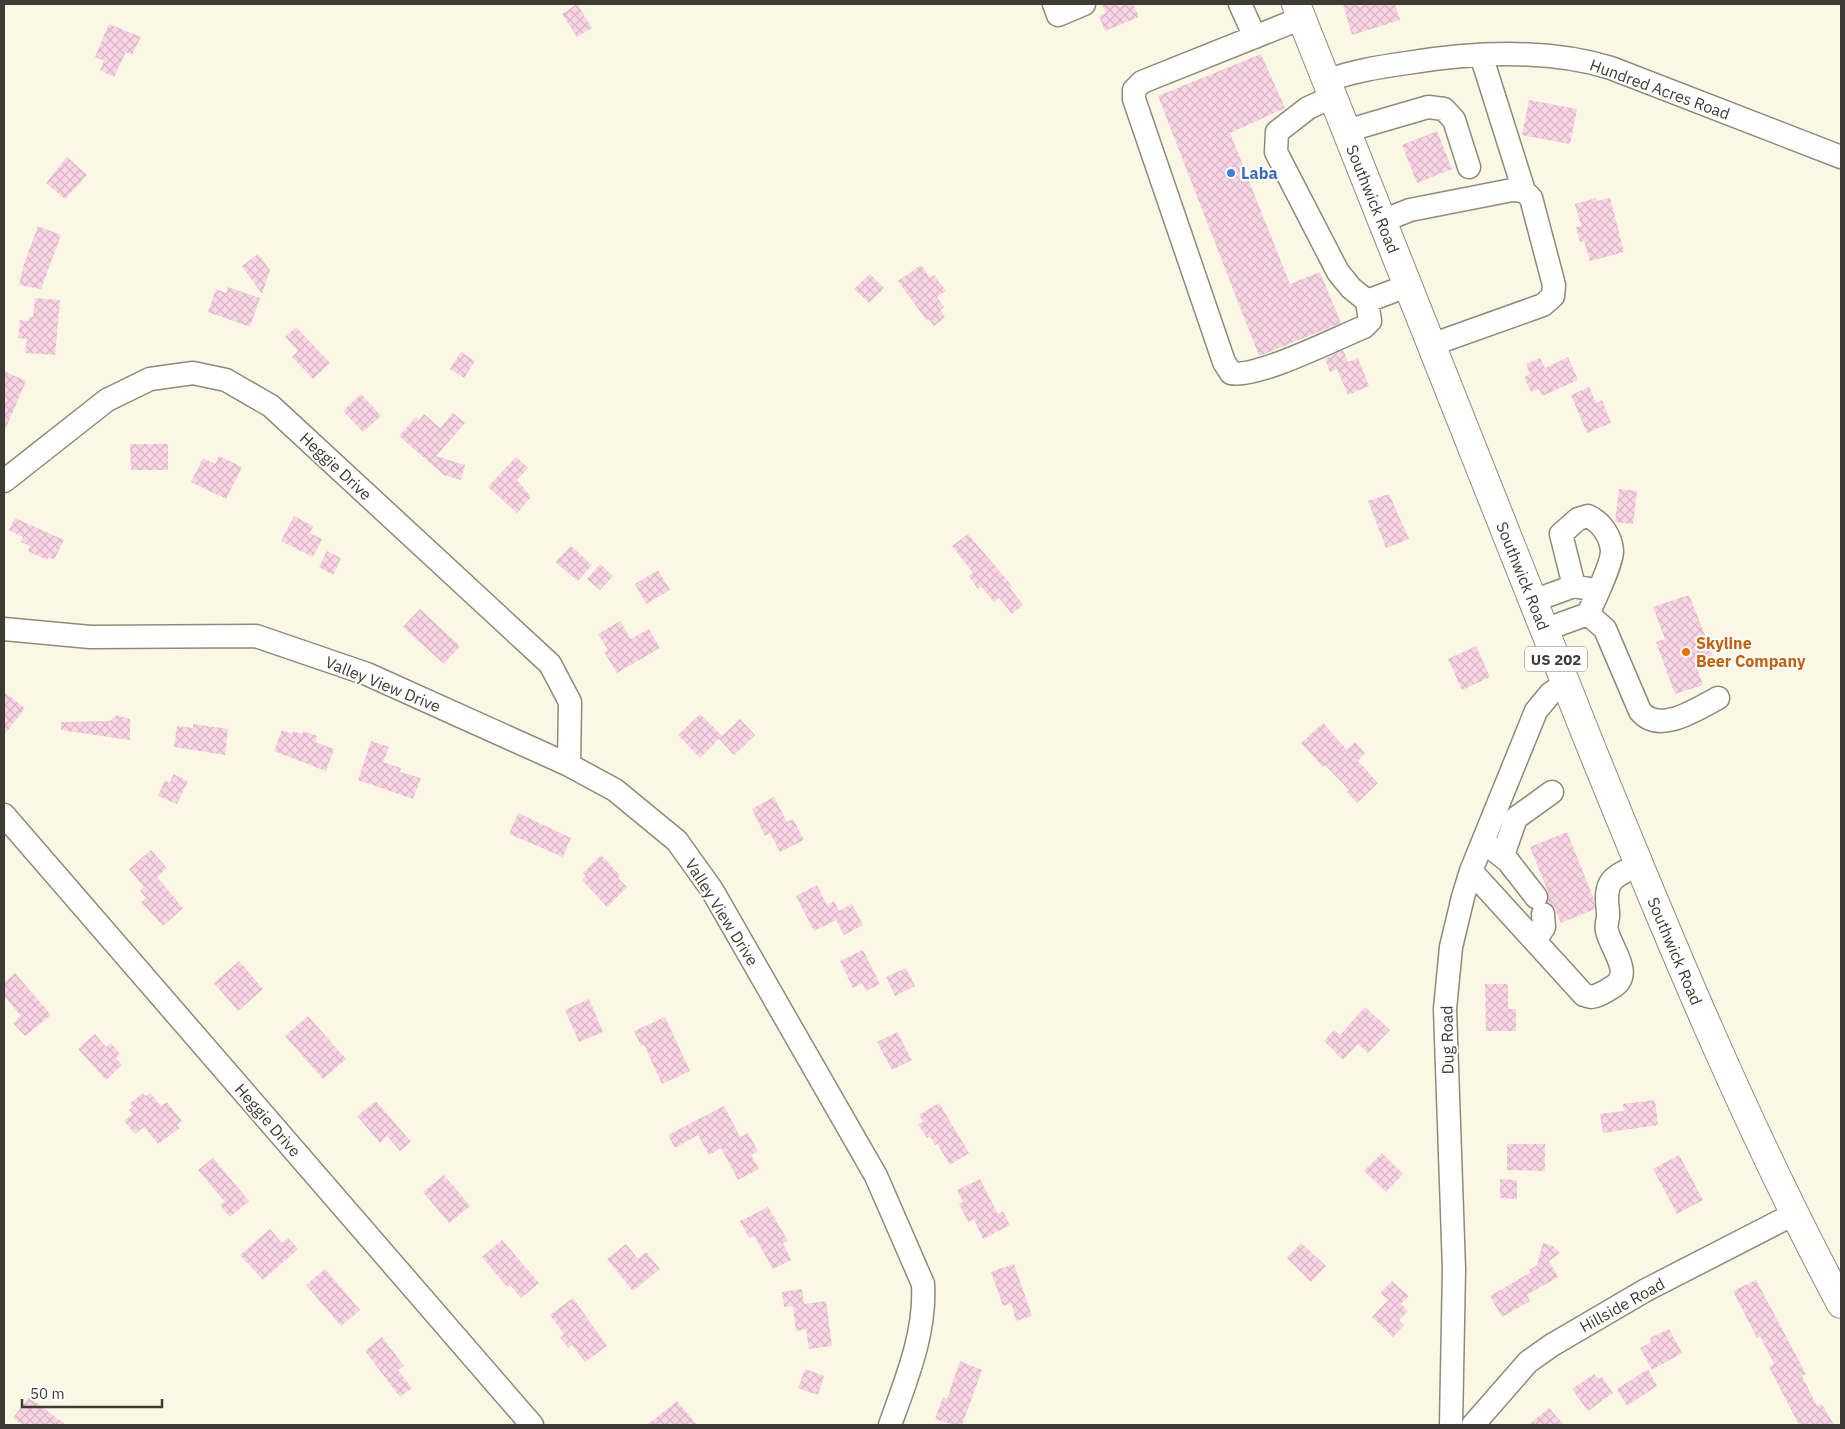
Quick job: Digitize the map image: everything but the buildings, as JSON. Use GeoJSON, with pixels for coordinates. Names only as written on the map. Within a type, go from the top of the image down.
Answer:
{"type":"FeatureCollection","features":[{"type":"Feature","properties":{"kind":"highway","name":"Southwick Road"},"geometry":{"type":"LineString","coordinates":[[1299,11],[1565,684],[1713,1043],[1794,1214],[1841,1304]]}},
{"type":"Feature","properties":{"kind":"street"},"geometry":{"type":"LineString","coordinates":[[1056,9],[1084,4]]}},
{"type":"Feature","properties":{"kind":"street"},"geometry":{"type":"LineString","coordinates":[[1240,4],[1255,37]]}},
{"type":"Feature","properties":{"kind":"street"},"geometry":{"type":"LineString","coordinates":[[1299,11],[1255,37],[1142,82],[1134,90],[1134,99],[1224,362],[1231,373],[1240,375],[1266,368],[1364,327],[1370,321],[1367,301],[1407,286]]}},
{"type":"Feature","properties":{"kind":"street"},"geometry":{"type":"LineString","coordinates":[[1431,345],[1542,305],[1553,296],[1554,285],[1531,198],[1524,191],[1481,55]]}},
{"type":"Feature","properties":{"kind":"street","name":"Hundred Acres Road"},"geometry":{"type":"LineString","coordinates":[[1367,301],[1351,288],[1338,272],[1276,152],[1277,132],[1352,71],[1423,60],[1481,55],[1546,56],[1592,62],[1841,157]]}},
{"type":"Feature","properties":{"kind":"street"},"geometry":{"type":"LineString","coordinates":[[1346,131],[1428,107],[1444,109],[1454,120],[1469,167]]}},
{"type":"Feature","properties":{"kind":"street"},"geometry":{"type":"LineString","coordinates":[[1382,221],[1410,210],[1512,190],[1524,191]]}},
{"type":"Feature","properties":{"kind":"street","name":"Heggie Drive"},"geometry":{"type":"LineString","coordinates":[[4,481],[107,400],[150,379],[193,373],[226,380],[271,406],[550,664],[570,702],[569,765]]}},
{"type":"Feature","properties":{"kind":"street"},"geometry":{"type":"LineString","coordinates":[[1544,630],[1588,614],[1599,591],[1612,551],[1604,527],[1588,516],[1578,519],[1561,534],[1574,586]]}},
{"type":"Feature","properties":{"kind":"street"},"geometry":{"type":"LineString","coordinates":[[1533,601],[1574,586],[1599,591]]}},
{"type":"Feature","properties":{"kind":"street"},"geometry":{"type":"LineString","coordinates":[[1588,614],[1605,629],[1640,711],[1646,719],[1660,722],[1682,716],[1718,698]]}},
{"type":"Feature","properties":{"kind":"street","name":"Valley View Drive"},"geometry":{"type":"LineString","coordinates":[[4,629],[90,637],[256,636],[368,674],[569,765],[614,790],[677,841],[712,890],[876,1176],[923,1284],[924,1303],[912,1363],[890,1425]]}},
{"type":"Feature","properties":{"kind":"street","name":"Dug Road"},"geometry":{"type":"LineString","coordinates":[[1451,1425],[1454,1269],[1445,1009],[1451,947],[1471,871],[1536,711],[1546,698],[1565,684]]}},
{"type":"Feature","properties":{"kind":"street"},"geometry":{"type":"LineString","coordinates":[[1503,855],[1516,818],[1552,792]]}},
{"type":"Feature","properties":{"kind":"street","name":"Heggie Drive"},"geometry":{"type":"LineString","coordinates":[[4,815],[532,1425]]}},
{"type":"Feature","properties":{"kind":"street"},"geometry":{"type":"LineString","coordinates":[[1482,842],[1503,855],[1540,906],[1544,927],[1535,940]]}},
{"type":"Feature","properties":{"kind":"street"},"geometry":{"type":"LineString","coordinates":[[1471,871],[1586,996],[1597,996],[1619,984],[1623,978],[1607,932],[1609,916],[1606,894],[1617,876],[1639,865]]}},
{"type":"Feature","properties":{"kind":"street","name":"Hillside Road"},"geometry":{"type":"LineString","coordinates":[[1474,1425],[1528,1362],[1552,1345],[1646,1290],[1794,1214]]}},
{"type":"Feature","properties":{"kind":"place","name":"Laba"},"geometry":{"type":"Point","coordinates":[1231,173]}},
{"type":"Feature","properties":{"kind":"place","name":"Skyline Beer Company"},"geometry":{"type":"Point","coordinates":[1686,652]}}]}
